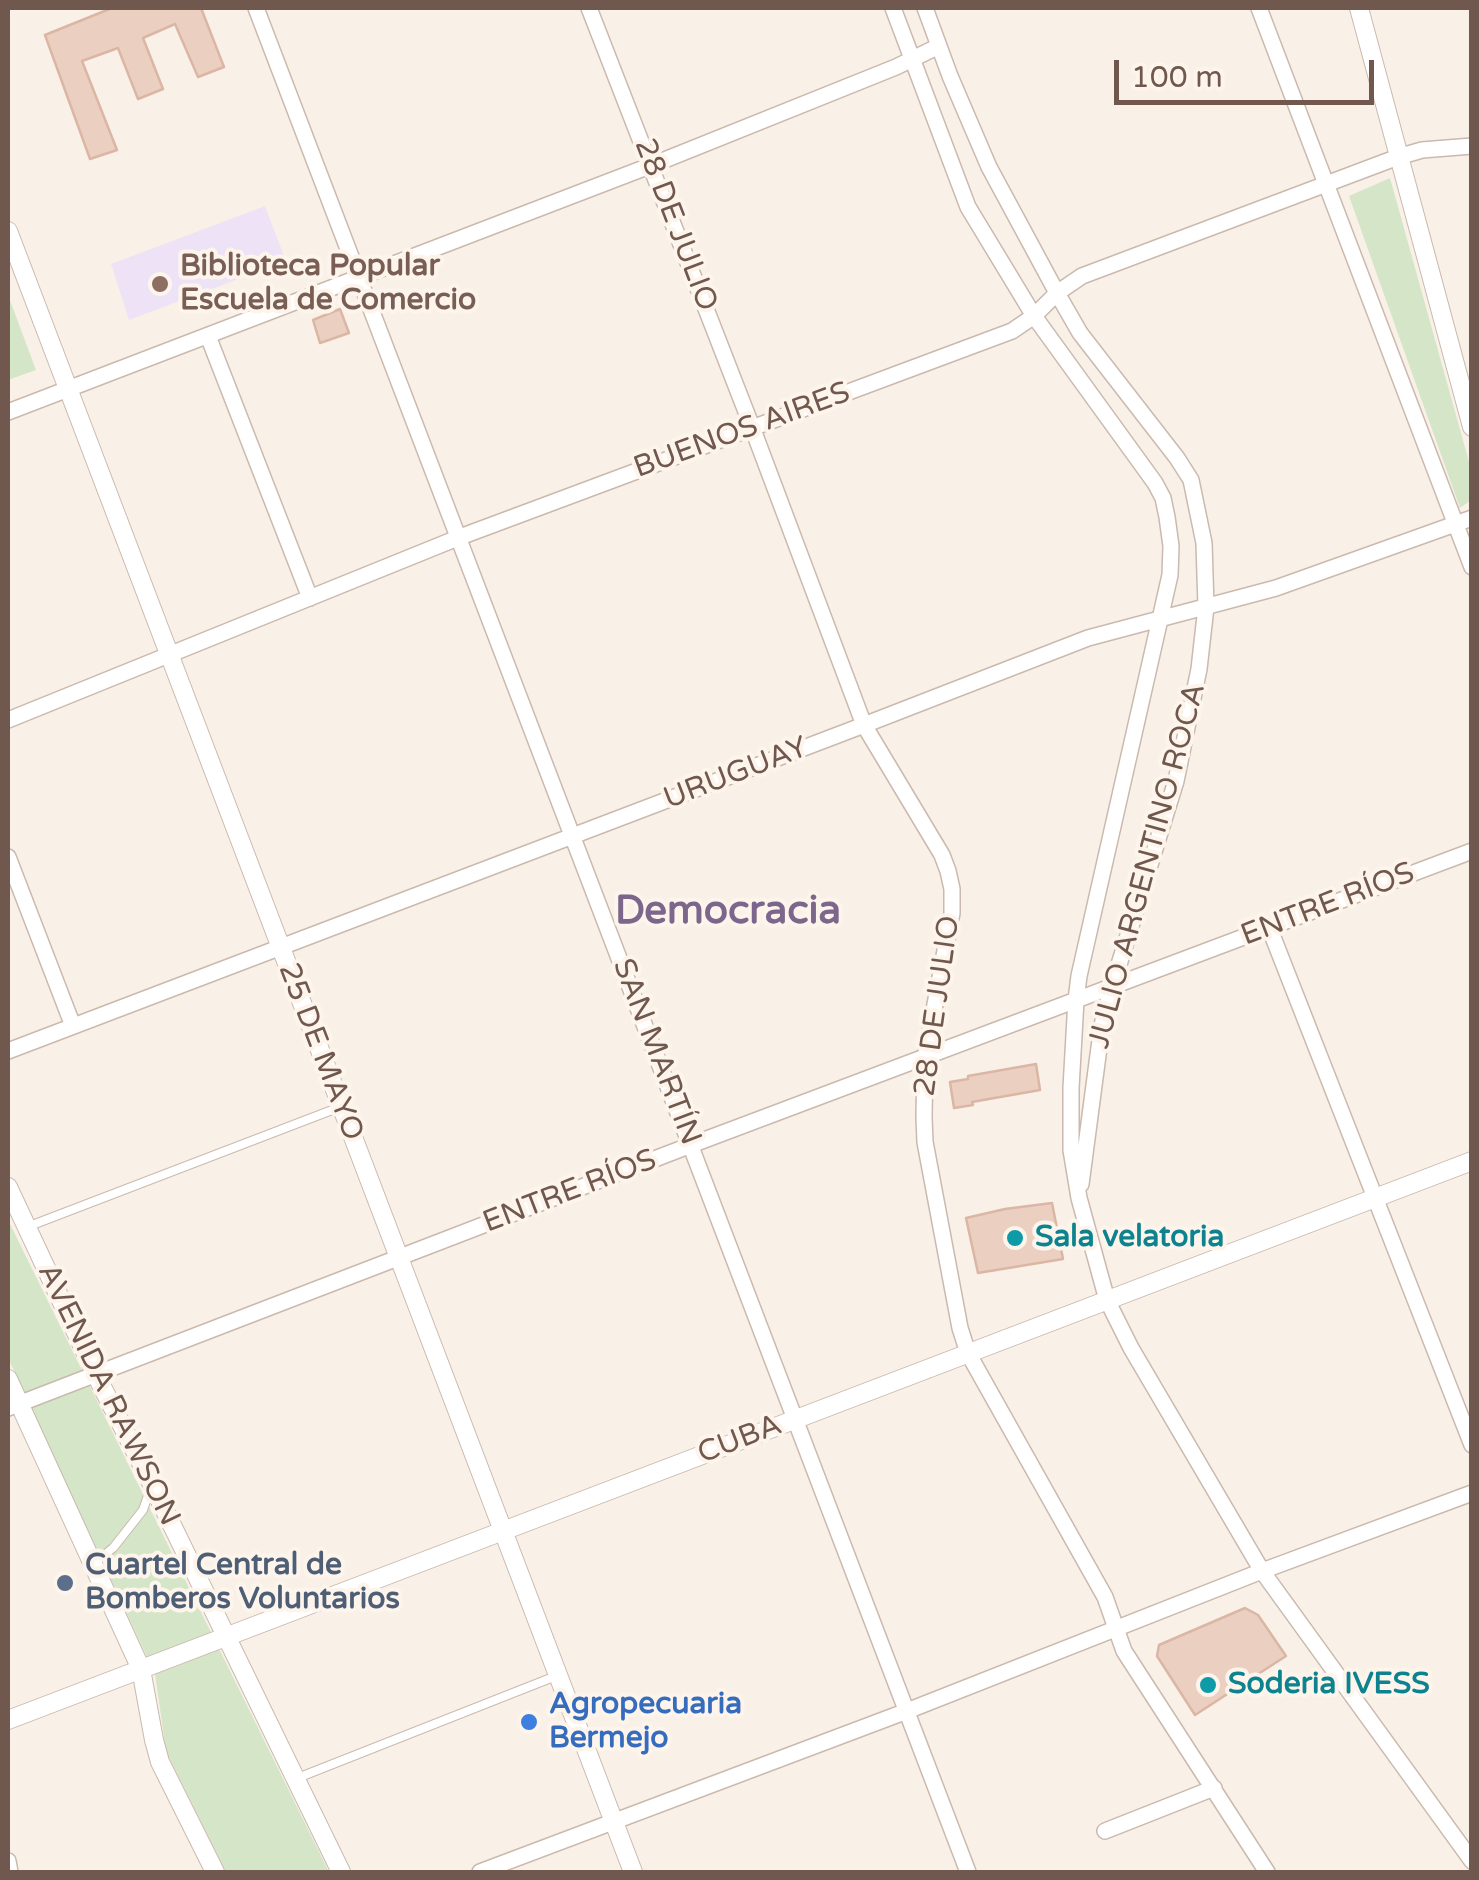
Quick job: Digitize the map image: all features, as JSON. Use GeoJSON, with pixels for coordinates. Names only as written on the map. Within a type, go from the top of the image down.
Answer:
{"type":"FeatureCollection","features":[{"type":"Feature","properties":{"kind":"street","name":"SAN MARTÍN"},"geometry":{"type":"LineString","coordinates":[[256,8],[968,1872]]}},
{"type":"Feature","properties":{"kind":"street","name":"28 DE JULIO"},"geometry":{"type":"LineString","coordinates":[[589,8],[864,726],[942,855],[952,889],[952,913],[925,1058],[923,1091],[926,1142],[968,1353],[1105,1597],[1124,1651],[1266,1872]]}},
{"type":"Feature","properties":{"kind":"street","name":"JULIO ARGENTINO ROCA"},"geometry":{"type":"LineString","coordinates":[[892,8],[968,207],[1034,316],[1155,483],[1162,498],[1171,546],[1170,575],[1076,1000],[1070,1150],[1107,1300],[1140,1364],[1262,1571],[1472,1861]]}},
{"type":"Feature","properties":{"kind":"street","name":"JULIO ARGENTINO ROCA"},"geometry":{"type":"LineString","coordinates":[[925,8],[989,167],[1057,294],[1080,333],[1191,480],[1204,543],[1206,607],[1199,669],[1176,782],[1102,1025],[1079,1198]]}},
{"type":"Feature","properties":{"kind":"street"},"geometry":{"type":"LineString","coordinates":[[1259,8],[1472,567]]}},
{"type":"Feature","properties":{"kind":"street"},"geometry":{"type":"LineString","coordinates":[[1359,8],[1472,428]]}},
{"type":"Feature","properties":{"kind":"street"},"geometry":{"type":"LineString","coordinates":[[8,412],[652,165],[939,46]]}},
{"type":"Feature","properties":{"kind":"street","name":"BUENOS AIRES"},"geometry":{"type":"LineString","coordinates":[[8,720],[460,537],[1012,332],[1082,276],[1398,157],[1422,150],[1472,146]]}},
{"type":"Feature","properties":{"kind":"street","name":"25 DE MAYO"},"geometry":{"type":"LineString","coordinates":[[8,231],[633,1872]]}},
{"type":"Feature","properties":{"kind":"street"},"geometry":{"type":"LineString","coordinates":[[208,336],[310,598]]}},
{"type":"Feature","properties":{"kind":"street","name":"URUGUAY"},"geometry":{"type":"LineString","coordinates":[[8,1051],[1088,638],[1276,588],[1472,518]]}},
{"type":"Feature","properties":{"kind":"street","name":"ENTRE RÍOS"},"geometry":{"type":"LineString","coordinates":[[13,1406],[691,1145],[1472,852]]}},
{"type":"Feature","properties":{"kind":"street"},"geometry":{"type":"LineString","coordinates":[[8,857],[74,1026]]}},
{"type":"Feature","properties":{"kind":"street"},"geometry":{"type":"LineString","coordinates":[[1269,927],[1472,1445]]}},
{"type":"Feature","properties":{"kind":"street","name":"CUBA"},"geometry":{"type":"LineString","coordinates":[[8,1720],[1472,1160]]}},
{"type":"Feature","properties":{"kind":"street","name":"AVENIDA RAWSON"},"geometry":{"type":"LineString","coordinates":[[8,1187],[96,1375],[341,1872]]}},
{"type":"Feature","properties":{"kind":"street"},"geometry":{"type":"LineString","coordinates":[[8,1379],[13,1406],[141,1669],[160,1762],[215,1872]]}},
{"type":"Feature","properties":{"kind":"street"},"geometry":{"type":"LineString","coordinates":[[480,1872],[1472,1493]]}},
{"type":"Feature","properties":{"kind":"street"},"geometry":{"type":"LineString","coordinates":[[1105,1832],[1214,1788]]}},
{"type":"Feature","properties":{"kind":"street"},"geometry":{"type":"LineString","coordinates":[[8,1861],[10,1872]]}},
{"type":"Feature","properties":{"kind":"lane"},"geometry":{"type":"LineString","coordinates":[[27,1226],[341,1106]]}},
{"type":"Feature","properties":{"kind":"lane"},"geometry":{"type":"LineString","coordinates":[[93,1564],[113,1548],[143,1510],[152,1484]]}},
{"type":"Feature","properties":{"kind":"lane"},"geometry":{"type":"LineString","coordinates":[[295,1779],[558,1675]]}},
{"type":"Feature","properties":{"kind":"shaded area"},"geometry":{"type":"Polygon","coordinates":[[[265,206],[286,261],[129,320],[111,264],[265,206]]]}},
{"type":"Feature","properties":{"kind":"green space"},"geometry":{"type":"Polygon","coordinates":[[[1390,178],[1471,469],[1471,500],[1460,508],[1349,196],[1390,178]]]}},
{"type":"Feature","properties":{"kind":"green space"},"geometry":{"type":"Polygon","coordinates":[[[8,295],[36,370],[8,380],[8,295]]]}},
{"type":"Feature","properties":{"kind":"green space"},"geometry":{"type":"Polygon","coordinates":[[[8,1220],[329,1872],[226,1872],[166,1751],[155,1674],[8,1358],[8,1220]]]}},
{"type":"Feature","properties":{"kind":"building"},"geometry":{"type":"Polygon","coordinates":[[[112,8],[201,8],[224,67],[198,77],[175,24],[143,38],[163,89],[138,99],[118,48],[82,61],[117,150],[90,159],[45,35],[112,8]]]}},
{"type":"Feature","properties":{"kind":"building"},"geometry":{"type":"Polygon","coordinates":[[[340,309],[349,333],[320,343],[313,320],[340,309]]]}},
{"type":"Feature","properties":{"kind":"building"},"geometry":{"type":"Polygon","coordinates":[[[1036,1064],[1040,1090],[954,1108],[950,1082],[1036,1064]]]}},
{"type":"Feature","properties":{"kind":"building","name":"Sala velatoria"},"geometry":{"type":"Polygon","coordinates":[[[1052,1203],[1063,1259],[978,1273],[966,1218],[1052,1203]]]}},
{"type":"Feature","properties":{"kind":"building","name":"Soderia IVESS"},"geometry":{"type":"Polygon","coordinates":[[[1245,1608],[1258,1615],[1286,1656],[1195,1715],[1157,1656],[1159,1645],[1245,1608]]]}},
{"type":"Feature","properties":{"kind":"place","name":"Biblioteca Popular Escuela de Comercio"},"geometry":{"type":"Point","coordinates":[160,284]}},
{"type":"Feature","properties":{"kind":"place","name":"Sala velatoria"},"geometry":{"type":"Point","coordinates":[1015,1238]}},
{"type":"Feature","properties":{"kind":"place","name":"Cuartel Central de Bomberos Voluntarios"},"geometry":{"type":"Point","coordinates":[65,1583]}},
{"type":"Feature","properties":{"kind":"place","name":"Soderia IVESS"},"geometry":{"type":"Point","coordinates":[1208,1685]}},
{"type":"Feature","properties":{"kind":"place","name":"Agropecuaria Bermejo"},"geometry":{"type":"Point","coordinates":[529,1722]}},
{"type":"Feature","properties":{"kind":"district","name":"Democracia"},"geometry":{"type":"Point","coordinates":[728,912]}}]}
